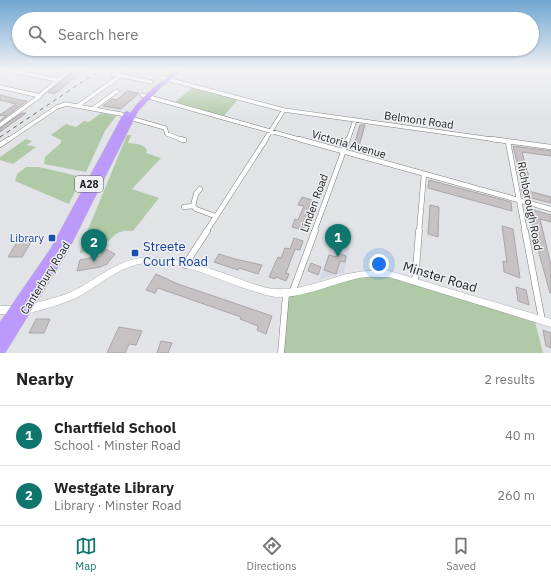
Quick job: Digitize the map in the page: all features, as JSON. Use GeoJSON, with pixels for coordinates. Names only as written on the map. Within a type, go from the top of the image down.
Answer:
{"type":"FeatureCollection","features":[{"type":"Feature","properties":{"kind":"highway","name":"Canterbury Road"},"geometry":{"type":"LineString","coordinates":[[0,332],[20,310],[64,250],[128,117],[145,95],[155,86]]}},
{"type":"Feature","properties":{"kind":"highway","name":"Canterbury Road"},"geometry":{"type":"LineString","coordinates":[[0,349],[20,310]]}},
{"type":"Feature","properties":{"kind":"street"},"geometry":{"type":"LineString","coordinates":[[0,125],[40,97],[51,86]]}},
{"type":"Feature","properties":{"kind":"street"},"geometry":{"type":"LineString","coordinates":[[79,104],[105,86]]}},
{"type":"Feature","properties":{"kind":"street","name":"Belmont Road"},"geometry":{"type":"LineString","coordinates":[[197,86],[284,110],[551,147]]}},
{"type":"Feature","properties":{"kind":"street"},"geometry":{"type":"LineString","coordinates":[[0,87],[40,97]]}},
{"type":"Feature","properties":{"kind":"street"},"geometry":{"type":"LineString","coordinates":[[94,108],[117,91]]}},
{"type":"Feature","properties":{"kind":"street","name":"Victoria Avenue"},"geometry":{"type":"LineString","coordinates":[[145,95],[271,132],[551,210]]}},
{"type":"Feature","properties":{"kind":"street"},"geometry":{"type":"LineString","coordinates":[[0,145],[57,107],[66,104],[79,104],[138,119],[165,128],[167,134],[184,140]]}},
{"type":"Feature","properties":{"kind":"street"},"geometry":{"type":"LineString","coordinates":[[185,265],[284,110]]}},
{"type":"Feature","properties":{"kind":"street","name":"Linden Road"},"geometry":{"type":"LineString","coordinates":[[281,353],[288,293],[355,120]]}},
{"type":"Feature","properties":{"kind":"street","name":"Richborough Road"},"geometry":{"type":"LineString","coordinates":[[508,142],[542,320]]}},
{"type":"Feature","properties":{"kind":"street"},"geometry":{"type":"LineString","coordinates":[[415,282],[424,174]]}},
{"type":"Feature","properties":{"kind":"street"},"geometry":{"type":"LineString","coordinates":[[194,206],[196,194],[200,189]]}},
{"type":"Feature","properties":{"kind":"street"},"geometry":{"type":"LineString","coordinates":[[184,207],[194,206],[196,209],[215,216]]}},
{"type":"Feature","properties":{"kind":"street","name":"Minster Road"},"geometry":{"type":"LineString","coordinates":[[0,310],[20,310],[65,299],[132,263],[145,260],[185,265],[265,291],[288,293],[370,273],[389,274],[551,323]]}},
{"type":"Feature","properties":{"kind":"shaded area"},"geometry":{"type":"Polygon","coordinates":[[[335,235],[351,241],[344,273],[319,280],[335,235]]]}},
{"type":"Feature","properties":{"kind":"green space"},"geometry":{"type":"Polygon","coordinates":[[[192,88],[238,99],[224,116],[175,102],[192,88]]]}},
{"type":"Feature","properties":{"kind":"green space"},"geometry":{"type":"Polygon","coordinates":[[[101,113],[116,116],[105,131],[86,172],[44,164],[45,157],[61,143],[61,140],[51,135],[66,124],[76,127],[84,121],[89,122],[101,113]]]}},
{"type":"Feature","properties":{"kind":"green space"},"geometry":{"type":"Polygon","coordinates":[[[127,135],[131,135],[128,143],[141,145],[147,150],[146,153],[161,158],[132,189],[159,198],[133,231],[120,232],[99,248],[80,253],[82,244],[127,135]]]}},
{"type":"Feature","properties":{"kind":"green space"},"geometry":{"type":"Polygon","coordinates":[[[26,139],[32,141],[27,145],[36,147],[13,164],[0,160],[0,157],[26,139]]]}},
{"type":"Feature","properties":{"kind":"green space"},"geometry":{"type":"Polygon","coordinates":[[[26,167],[39,167],[82,177],[69,204],[15,181],[17,174],[26,167]]]}},
{"type":"Feature","properties":{"kind":"green space"},"geometry":{"type":"Polygon","coordinates":[[[377,273],[534,318],[543,353],[281,353],[286,294],[377,273]]]}},
{"type":"Feature","properties":{"kind":"building"},"geometry":{"type":"Polygon","coordinates":[[[55,86],[64,86],[54,94],[48,92],[55,86]]]}},
{"type":"Feature","properties":{"kind":"building"},"geometry":{"type":"Polygon","coordinates":[[[127,91],[139,93],[121,109],[103,106],[112,99],[117,100],[127,91]]]}},
{"type":"Feature","properties":{"kind":"building"},"geometry":{"type":"Polygon","coordinates":[[[0,95],[27,101],[0,121],[6,116],[0,115],[16,104],[0,100],[0,95]]]}},
{"type":"Feature","properties":{"kind":"building"},"geometry":{"type":"Polygon","coordinates":[[[22,113],[26,113],[0,132],[0,128],[22,113]]]}},
{"type":"Feature","properties":{"kind":"building"},"geometry":{"type":"Polygon","coordinates":[[[360,125],[365,125],[359,146],[354,145],[360,125]]]}},
{"type":"Feature","properties":{"kind":"building"},"geometry":{"type":"Polygon","coordinates":[[[513,146],[551,151],[551,156],[522,152],[529,177],[520,175],[513,146]]]}},
{"type":"Feature","properties":{"kind":"building"},"geometry":{"type":"Polygon","coordinates":[[[429,180],[511,202],[512,211],[428,188],[429,180]]]}},
{"type":"Feature","properties":{"kind":"building"},"geometry":{"type":"Polygon","coordinates":[[[521,189],[551,197],[551,203],[523,196],[521,189]]]}},
{"type":"Feature","properties":{"kind":"building"},"geometry":{"type":"Polygon","coordinates":[[[302,197],[312,200],[305,216],[309,217],[303,230],[292,227],[295,219],[298,220],[304,206],[298,205],[302,197]]]}},
{"type":"Feature","properties":{"kind":"building"},"geometry":{"type":"Polygon","coordinates":[[[430,205],[439,207],[438,237],[428,234],[430,205]]]}},
{"type":"Feature","properties":{"kind":"building"},"geometry":{"type":"Polygon","coordinates":[[[530,209],[551,215],[551,222],[540,219],[551,265],[551,293],[534,235],[530,209]]]}},
{"type":"Feature","properties":{"kind":"building"},"geometry":{"type":"Polygon","coordinates":[[[502,226],[513,229],[520,278],[504,272],[503,261],[507,262],[502,226]]]}},
{"type":"Feature","properties":{"kind":"building"},"geometry":{"type":"Polygon","coordinates":[[[294,238],[303,241],[300,250],[295,249],[286,273],[289,274],[286,281],[276,277],[275,279],[269,277],[278,257],[281,258],[285,248],[290,249],[294,238]]]}},
{"type":"Feature","properties":{"kind":"building"},"geometry":{"type":"Polygon","coordinates":[[[17,242],[31,242],[22,257],[8,257],[17,242]]]}},
{"type":"Feature","properties":{"kind":"building"},"geometry":{"type":"Polygon","coordinates":[[[105,249],[115,254],[107,264],[100,267],[77,271],[80,260],[100,256],[105,249]]]}},
{"type":"Feature","properties":{"kind":"building"},"geometry":{"type":"Polygon","coordinates":[[[337,253],[346,256],[345,262],[340,261],[336,274],[324,270],[329,255],[336,257],[337,253]]]}},
{"type":"Feature","properties":{"kind":"building"},"geometry":{"type":"Polygon","coordinates":[[[219,254],[262,265],[258,274],[239,268],[238,270],[214,262],[219,254]]]}},
{"type":"Feature","properties":{"kind":"building"},"geometry":{"type":"Polygon","coordinates":[[[311,263],[321,267],[318,275],[308,271],[311,263]]]}},
{"type":"Feature","properties":{"kind":"building"},"geometry":{"type":"Polygon","coordinates":[[[156,274],[178,284],[272,316],[266,334],[257,330],[258,326],[240,319],[241,317],[158,288],[155,293],[146,290],[156,274]]]}},
{"type":"Feature","properties":{"kind":"building"},"geometry":{"type":"Polygon","coordinates":[[[516,287],[526,290],[529,305],[518,301],[516,287]]]}},
{"type":"Feature","properties":{"kind":"building"},"geometry":{"type":"Polygon","coordinates":[[[36,319],[50,319],[44,333],[29,333],[36,319]]]}},
{"type":"Feature","properties":{"kind":"building"},"geometry":{"type":"Polygon","coordinates":[[[119,327],[142,331],[136,345],[129,344],[125,353],[107,353],[119,327]]]}},
{"type":"Feature","properties":{"kind":"building"},"geometry":{"type":"Polygon","coordinates":[[[543,330],[551,333],[551,348],[546,346],[543,330]]]}},
{"type":"Feature","properties":{"kind":"building"},"geometry":{"type":"Polygon","coordinates":[[[161,341],[172,343],[168,353],[157,353],[161,341]]]}},
{"type":"Feature","properties":{"kind":"railway"},"geometry":{"type":"LineString","coordinates":[[0,137],[75,86]]}},
{"type":"Feature","properties":{"kind":"place","name":"Library"},"geometry":{"type":"Point","coordinates":[52,238]}},
{"type":"Feature","properties":{"kind":"place","name":"Streete Court Road"},"geometry":{"type":"Point","coordinates":[135,253]}},
{"type":"Feature","properties":{"kind":"place","name":"Chartfield School"},"geometry":{"type":"Point","coordinates":[338,257]}},
{"type":"Feature","properties":{"kind":"place","name":"Westgate Library"},"geometry":{"type":"Point","coordinates":[94,262]}}]}
